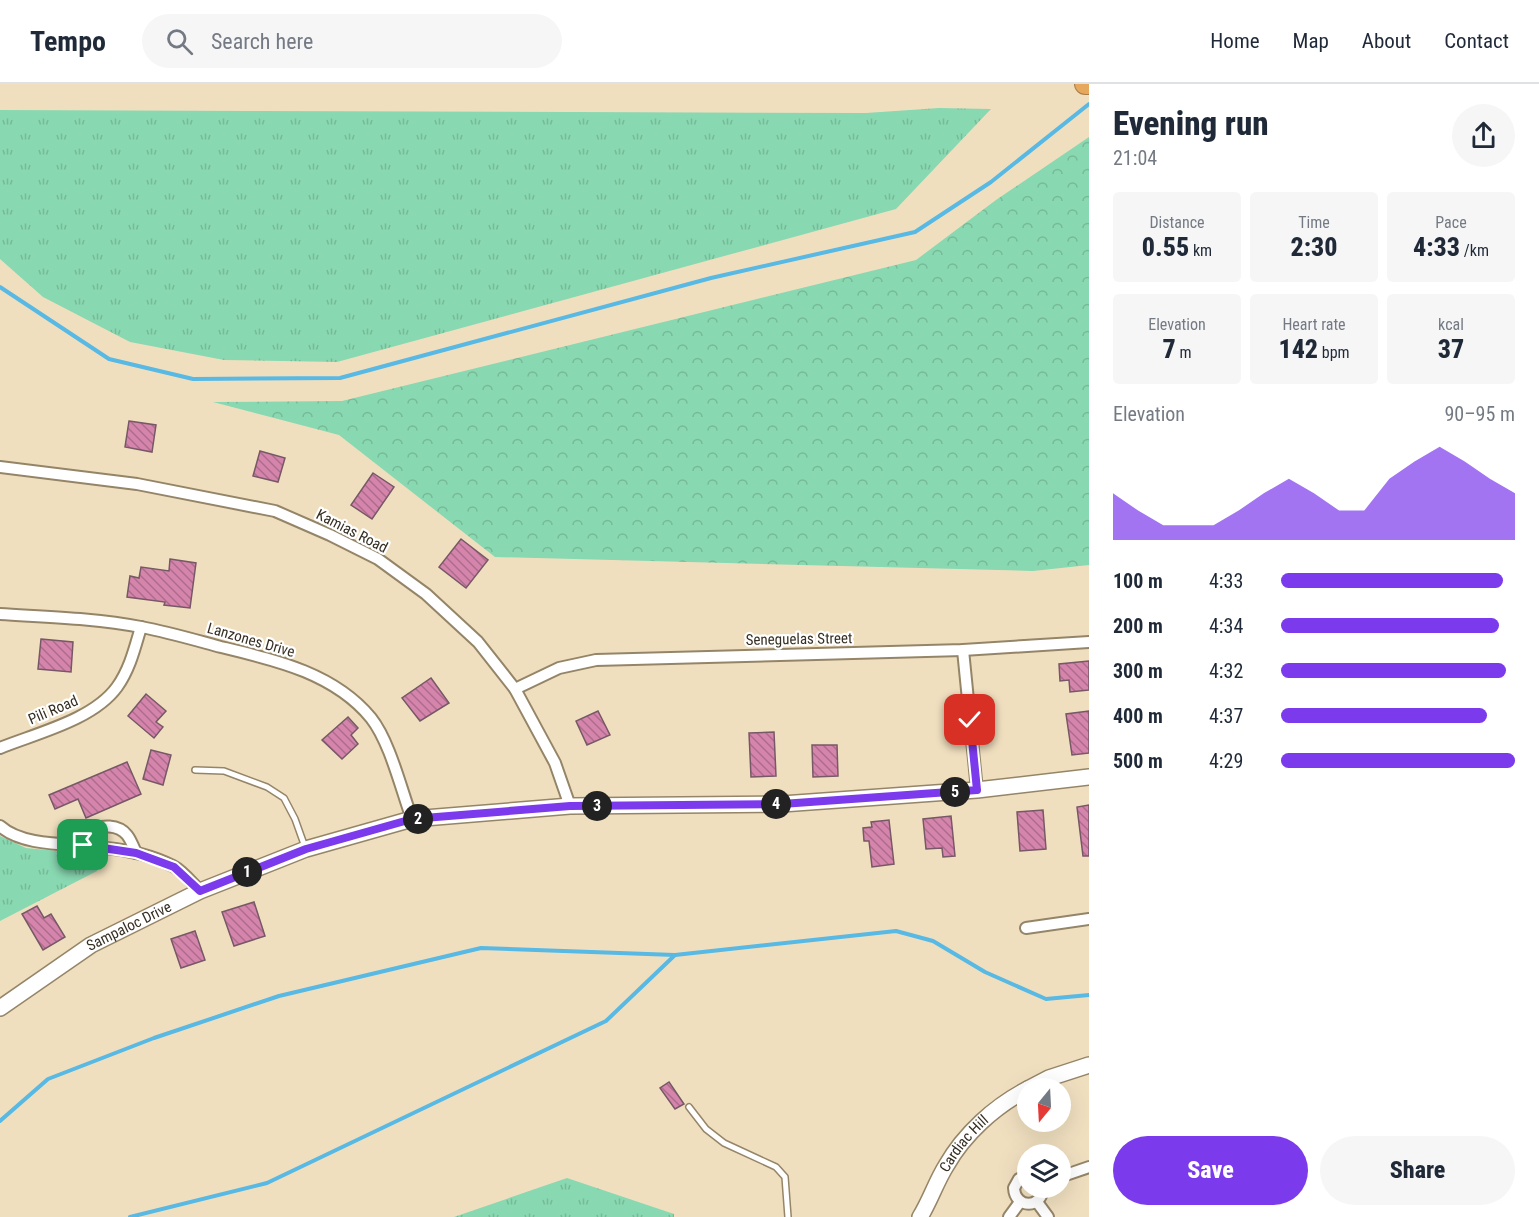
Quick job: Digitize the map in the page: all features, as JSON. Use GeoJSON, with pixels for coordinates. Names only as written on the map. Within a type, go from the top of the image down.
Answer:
{"type":"FeatureCollection","features":[{"type":"Feature","properties":{"kind":"street","name":"Kamias Road"},"geometry":{"type":"LineString","coordinates":[[0,467],[137,484],[275,511],[378,559],[426,594],[478,642],[515,689],[555,763],[570,806]]}},
{"type":"Feature","properties":{"kind":"street","name":"Lanzones Drive"},"geometry":{"type":"LineString","coordinates":[[0,614],[55,617],[141,627],[272,659],[318,676],[351,698],[372,719],[385,743],[412,819]]}},
{"type":"Feature","properties":{"kind":"street","name":"Pili Road"},"geometry":{"type":"LineString","coordinates":[[0,748],[76,718],[96,707],[117,687],[128,666],[141,627]]}},
{"type":"Feature","properties":{"kind":"street","name":"Seneguelas Street"},"geometry":{"type":"LineString","coordinates":[[515,689],[559,668],[596,660],[675,656],[963,650],[1089,642]]}},
{"type":"Feature","properties":{"kind":"street"},"geometry":{"type":"LineString","coordinates":[[963,650],[977,790]]}},
{"type":"Feature","properties":{"kind":"street","name":"Sampaloc Drive"},"geometry":{"type":"LineString","coordinates":[[0,1008],[91,945],[200,891],[306,849],[412,819],[570,806],[782,804],[977,790],[1089,777]]}},
{"type":"Feature","properties":{"kind":"street"},"geometry":{"type":"LineString","coordinates":[[0,826],[6,831],[30,840],[136,853],[174,867],[200,891]]}},
{"type":"Feature","properties":{"kind":"street"},"geometry":{"type":"LineString","coordinates":[[83,845],[92,832],[98,828],[110,826],[124,831],[136,853]]}},
{"type":"Feature","properties":{"kind":"street"},"geometry":{"type":"LineString","coordinates":[[1026,928],[1089,920]]}},
{"type":"Feature","properties":{"kind":"street","name":"Cardiac Hill"},"geometry":{"type":"LineString","coordinates":[[1049,1078],[1089,1065]]}},
{"type":"Feature","properties":{"kind":"street","name":"Cardiac Hill"},"geometry":{"type":"LineString","coordinates":[[920,1217],[945,1166],[965,1139],[989,1115],[1017,1096]]}},
{"type":"Feature","properties":{"kind":"street"},"geometry":{"type":"LineString","coordinates":[[1071,1173],[1089,1167]]}},
{"type":"Feature","properties":{"kind":"street"},"geometry":{"type":"LineString","coordinates":[[1017,1183],[1014,1188],[1016,1198],[1020,1202],[1029,1204],[1037,1202],[1040,1198]]}},
{"type":"Feature","properties":{"kind":"street"},"geometry":{"type":"LineString","coordinates":[[1009,1217],[1020,1202]]}},
{"type":"Feature","properties":{"kind":"street"},"geometry":{"type":"LineString","coordinates":[[1037,1202],[1048,1217]]}},
{"type":"Feature","properties":{"kind":"lane"},"geometry":{"type":"LineString","coordinates":[[195,770],[224,771],[267,787],[284,798],[306,849]]}},
{"type":"Feature","properties":{"kind":"lane"},"geometry":{"type":"LineString","coordinates":[[689,1107],[706,1129],[724,1143],[777,1167],[785,1177],[788,1217]]}},
{"type":"Feature","properties":{"kind":"green space"},"geometry":{"type":"Polygon","coordinates":[[[939,108],[991,109],[896,209],[337,362],[224,360],[130,342],[43,297],[0,259],[0,110],[866,113],[939,108]]]}},
{"type":"Feature","properties":{"kind":"green space"},"geometry":{"type":"Polygon","coordinates":[[[1089,137],[1089,565],[1033,571],[495,557],[339,435],[213,402],[342,401],[916,260],[996,200],[1089,137]]]}},
{"type":"Feature","properties":{"kind":"green space"},"geometry":{"type":"Polygon","coordinates":[[[0,836],[26,848],[102,855],[97,871],[0,921],[0,836]]]}},
{"type":"Feature","properties":{"kind":"green space"},"geometry":{"type":"Polygon","coordinates":[[[567,1178],[674,1214],[674,1217],[454,1217],[567,1178]]]}},
{"type":"Feature","properties":{"kind":"building"},"geometry":{"type":"Polygon","coordinates":[[[129,421],[156,425],[152,452],[125,447],[129,421]]]}},
{"type":"Feature","properties":{"kind":"building"},"geometry":{"type":"Polygon","coordinates":[[[260,451],[285,458],[278,482],[253,476],[260,451]]]}},
{"type":"Feature","properties":{"kind":"building"},"geometry":{"type":"Polygon","coordinates":[[[373,473],[394,487],[372,519],[351,505],[373,473]]]}},
{"type":"Feature","properties":{"kind":"building"},"geometry":{"type":"Polygon","coordinates":[[[461,539],[488,560],[466,588],[439,567],[461,539]]]}},
{"type":"Feature","properties":{"kind":"building"},"geometry":{"type":"Polygon","coordinates":[[[170,559],[196,563],[190,608],[127,597],[130,576],[139,578],[141,567],[169,571],[170,559]]]}},
{"type":"Feature","properties":{"kind":"building"},"geometry":{"type":"Polygon","coordinates":[[[41,639],[73,642],[71,672],[38,669],[41,639]]]}},
{"type":"Feature","properties":{"kind":"building"},"geometry":{"type":"Polygon","coordinates":[[[1089,661],[1089,690],[1070,692],[1069,680],[1060,681],[1059,664],[1089,661]]]}},
{"type":"Feature","properties":{"kind":"building"},"geometry":{"type":"Polygon","coordinates":[[[431,678],[449,703],[420,721],[402,698],[431,678]]]}},
{"type":"Feature","properties":{"kind":"building"},"geometry":{"type":"Polygon","coordinates":[[[146,694],[166,711],[156,722],[163,727],[154,738],[128,716],[146,694]]]}},
{"type":"Feature","properties":{"kind":"building"},"geometry":{"type":"Polygon","coordinates":[[[598,711],[610,735],[587,745],[576,721],[598,711]]]}},
{"type":"Feature","properties":{"kind":"building"},"geometry":{"type":"Polygon","coordinates":[[[1089,711],[1089,753],[1072,755],[1066,714],[1089,711]]]}},
{"type":"Feature","properties":{"kind":"building"},"geometry":{"type":"Polygon","coordinates":[[[348,717],[358,728],[351,735],[358,744],[342,759],[322,740],[348,717]]]}},
{"type":"Feature","properties":{"kind":"building"},"geometry":{"type":"Polygon","coordinates":[[[774,732],[776,776],[751,777],[749,733],[774,732]]]}},
{"type":"Feature","properties":{"kind":"building"},"geometry":{"type":"Polygon","coordinates":[[[812,745],[837,745],[838,776],[813,777],[812,745]]]}},
{"type":"Feature","properties":{"kind":"building"},"geometry":{"type":"Polygon","coordinates":[[[151,750],[171,755],[163,785],[143,779],[151,750]]]}},
{"type":"Feature","properties":{"kind":"building"},"geometry":{"type":"Polygon","coordinates":[[[127,762],[141,794],[86,818],[78,799],[55,809],[49,795],[127,762]]]}},
{"type":"Feature","properties":{"kind":"building"},"geometry":{"type":"Polygon","coordinates":[[[1089,805],[1089,856],[1083,856],[1077,807],[1089,805]]]}},
{"type":"Feature","properties":{"kind":"building"},"geometry":{"type":"Polygon","coordinates":[[[1043,810],[1046,849],[1020,851],[1017,812],[1043,810]]]}},
{"type":"Feature","properties":{"kind":"building"},"geometry":{"type":"Polygon","coordinates":[[[951,816],[955,856],[943,857],[942,848],[926,849],[923,819],[951,816]]]}},
{"type":"Feature","properties":{"kind":"building"},"geometry":{"type":"Polygon","coordinates":[[[889,820],[894,864],[872,867],[869,841],[864,841],[863,828],[872,827],[871,822],[889,820]]]}},
{"type":"Feature","properties":{"kind":"building"},"geometry":{"type":"Polygon","coordinates":[[[254,902],[265,936],[234,946],[222,912],[254,902]]]}},
{"type":"Feature","properties":{"kind":"building"},"geometry":{"type":"Polygon","coordinates":[[[37,906],[44,918],[51,914],[65,937],[43,950],[22,914],[37,906]]]}},
{"type":"Feature","properties":{"kind":"building"},"geometry":{"type":"Polygon","coordinates":[[[195,931],[205,960],[181,968],[171,939],[195,931]]]}},
{"type":"Feature","properties":{"kind":"building"},"geometry":{"type":"Polygon","coordinates":[[[669,1082],[684,1104],[675,1109],[660,1088],[669,1082]]]}},
{"type":"Feature","properties":{"kind":"waterway"},"geometry":{"type":"LineString","coordinates":[[0,287],[109,359],[193,379],[340,378],[711,278],[915,232],[991,182],[1089,104]]}},
{"type":"Feature","properties":{"kind":"waterway"},"geometry":{"type":"LineString","coordinates":[[0,1121],[48,1079],[154,1038],[279,996],[481,948],[675,955],[896,931],[933,941],[985,972],[1046,999],[1089,995]]}},
{"type":"Feature","properties":{"kind":"waterway"},"geometry":{"type":"LineString","coordinates":[[130,1217],[267,1183],[606,1021],[675,955]]}},
{"type":"Feature","properties":{"kind":"route"},"geometry":{"type":"LineString","coordinates":[[83,845],[136,853],[174,867],[200,891],[306,849],[412,819],[570,806],[782,804],[977,790],[970,720]]}}]}
